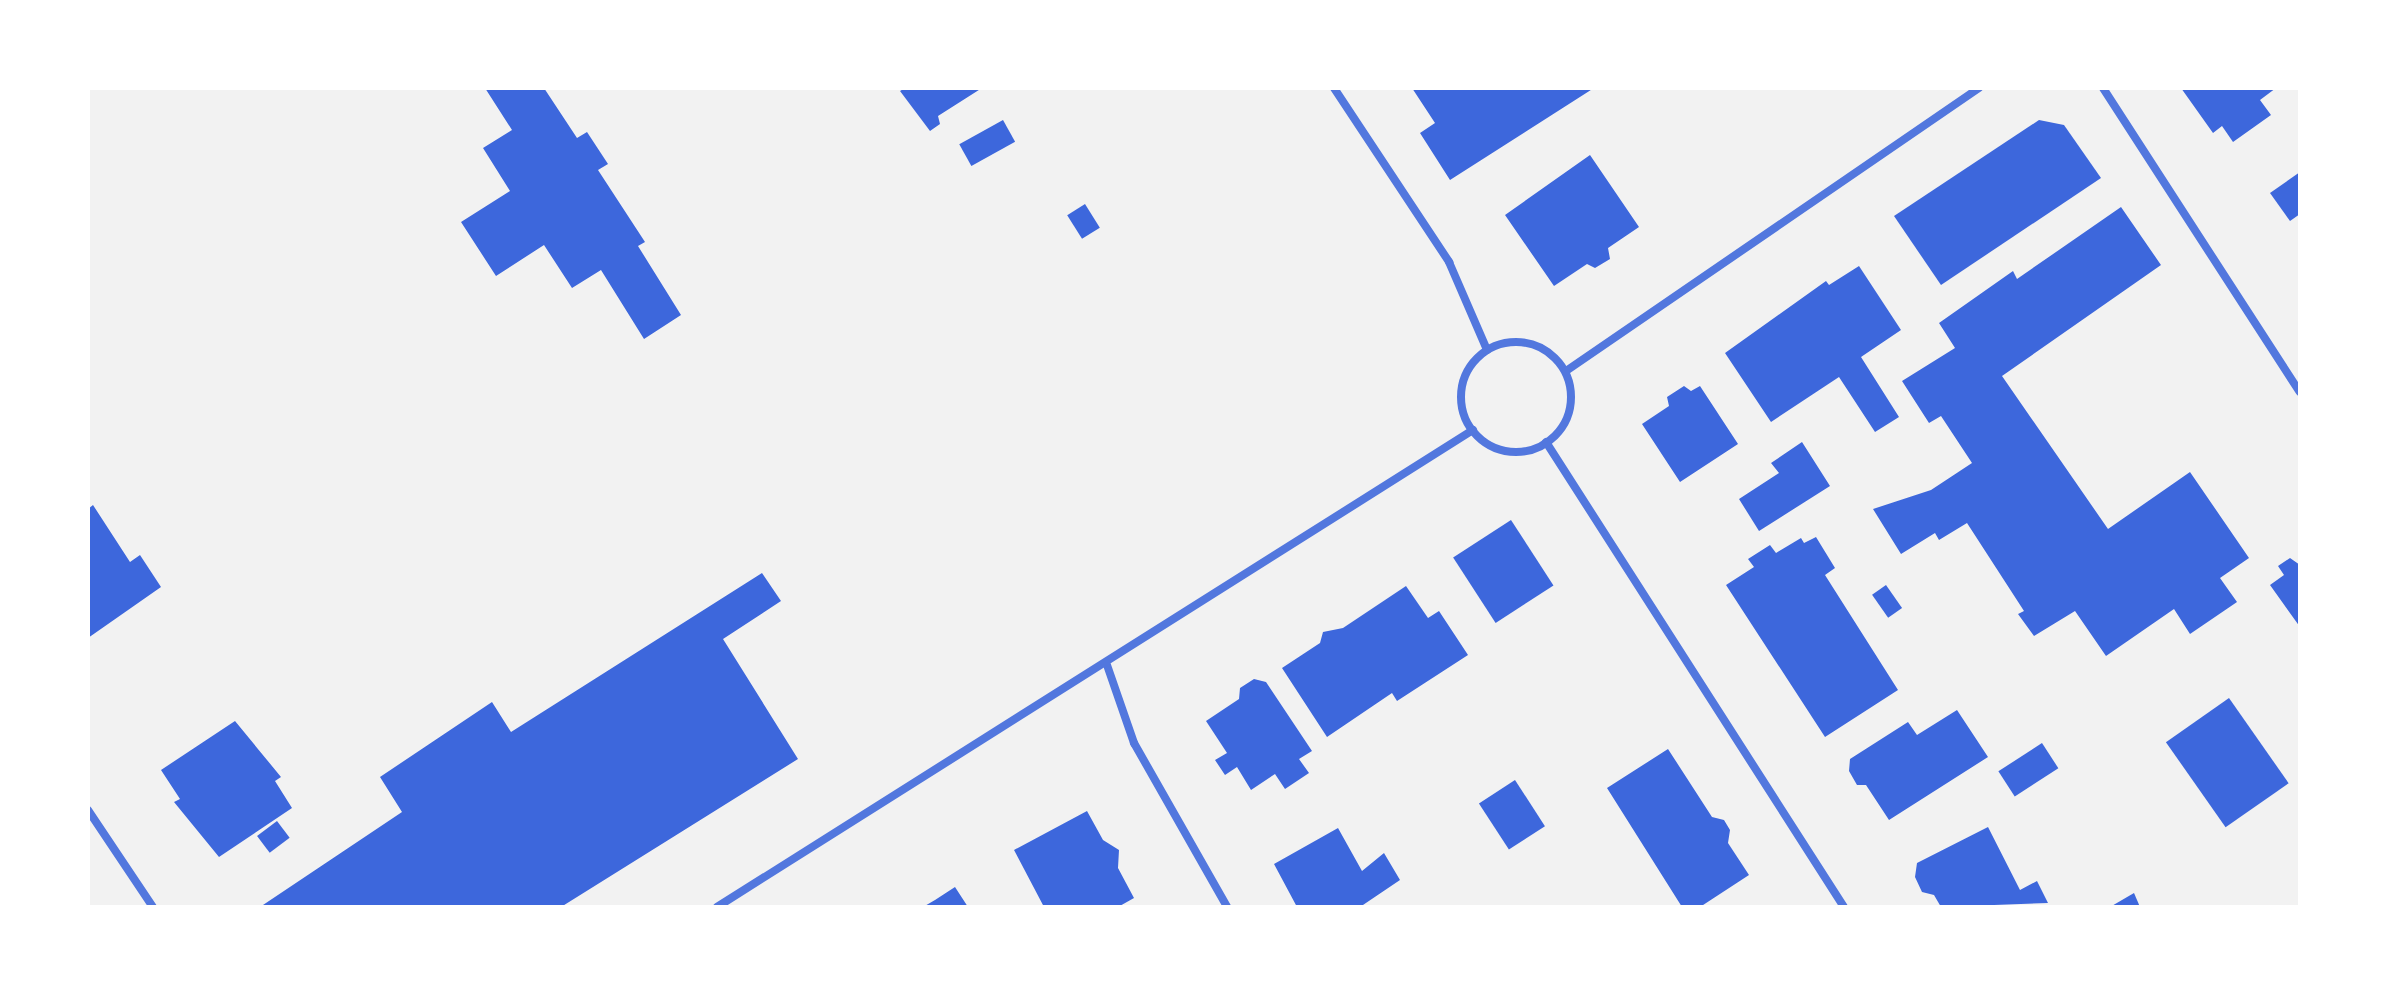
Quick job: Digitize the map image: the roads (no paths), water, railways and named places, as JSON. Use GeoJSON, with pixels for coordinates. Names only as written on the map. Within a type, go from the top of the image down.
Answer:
{"type":"FeatureCollection","features":[{"type":"Feature","properties":{"kind":"street"},"geometry":{"type":"LineString","coordinates":[[1334,88],[1449,262],[1487,350]]}},
{"type":"Feature","properties":{"kind":"street"},"geometry":{"type":"LineString","coordinates":[[1566,371],[1979,88]]}},
{"type":"Feature","properties":{"kind":"street"},"geometry":{"type":"LineString","coordinates":[[2103,88],[2300,392]]}},
{"type":"Feature","properties":{"kind":"street"},"geometry":{"type":"LineString","coordinates":[[1503,343],[1531,344],[1555,357],[1566,371],[1571,403],[1559,432],[1546,442],[1507,450],[1473,430],[1464,414],[1464,378],[1487,350],[1503,343]]}},
{"type":"Feature","properties":{"kind":"street"},"geometry":{"type":"LineString","coordinates":[[717,907],[1107,665],[1473,430]]}},
{"type":"Feature","properties":{"kind":"street"},"geometry":{"type":"LineString","coordinates":[[1546,442],[1844,907]]}},
{"type":"Feature","properties":{"kind":"street"},"geometry":{"type":"LineString","coordinates":[[1107,665],[1134,743],[1227,907]]}},
{"type":"Feature","properties":{"kind":"street"},"geometry":{"type":"LineString","coordinates":[[88,810],[153,907]]}}]}
